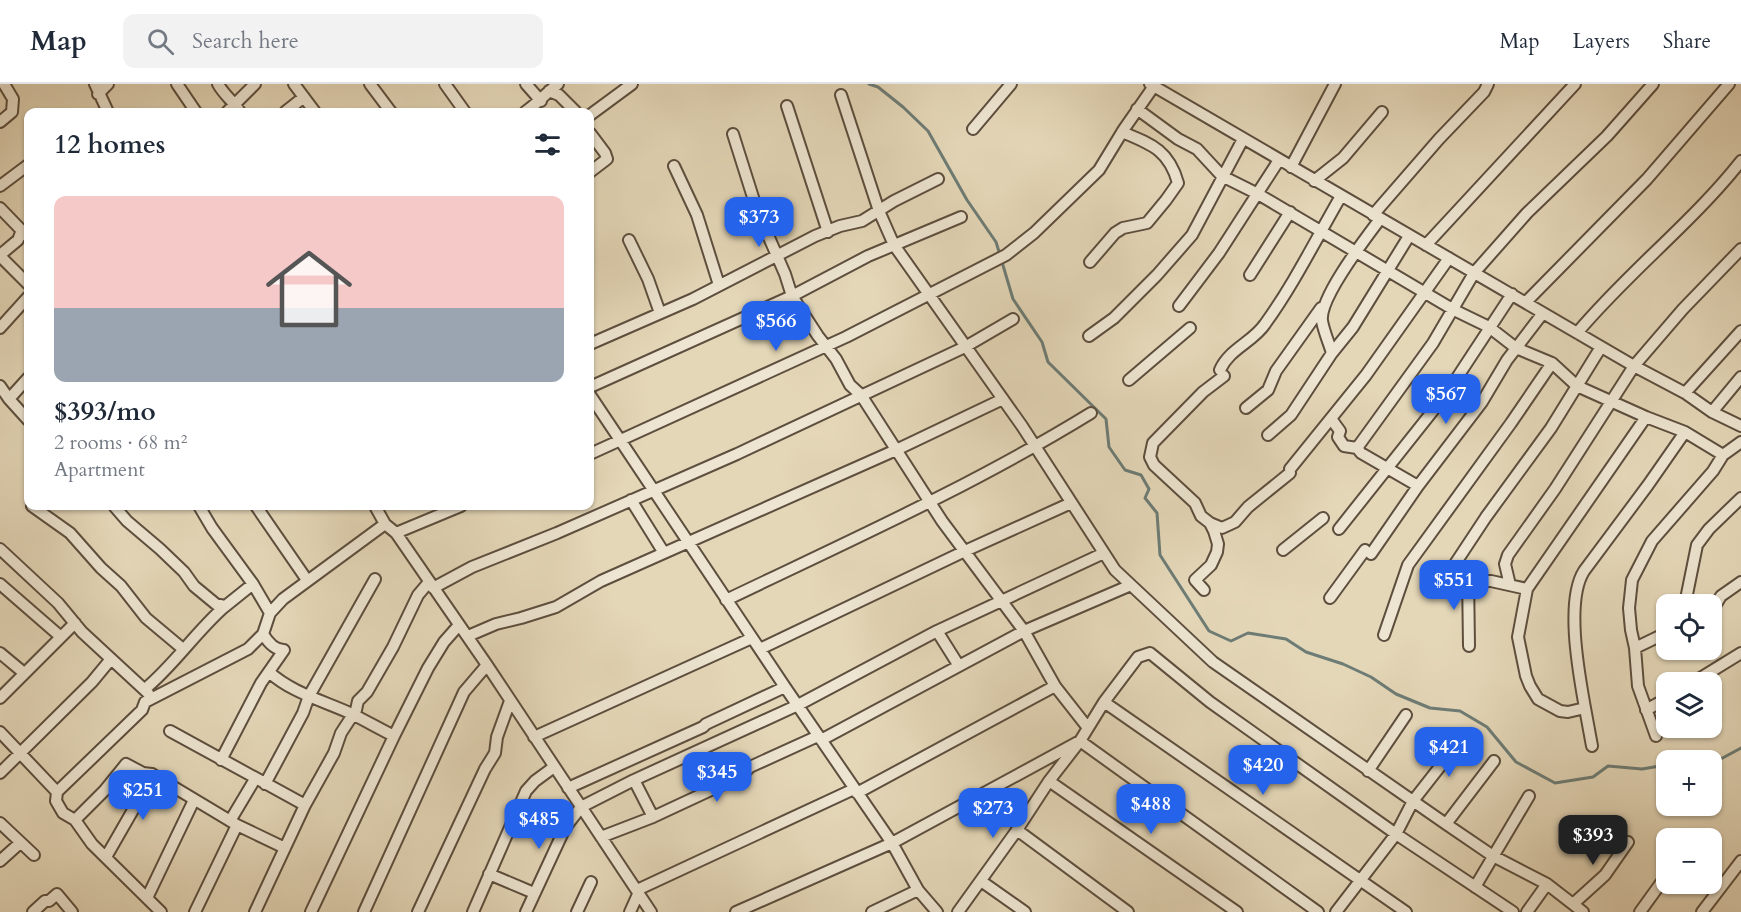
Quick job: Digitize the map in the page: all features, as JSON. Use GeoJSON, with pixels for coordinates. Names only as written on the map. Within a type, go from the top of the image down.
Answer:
{"type":"FeatureCollection","features":[{"type":"Feature","properties":{"kind":"street"},"geometry":{"type":"LineString","coordinates":[[0,122],[12,112],[14,99],[4,84]]}},
{"type":"Feature","properties":{"kind":"street"},"geometry":{"type":"LineString","coordinates":[[101,108],[96,89],[108,84]]}},
{"type":"Feature","properties":{"kind":"street"},"geometry":{"type":"LineString","coordinates":[[177,84],[192,108]]}},
{"type":"Feature","properties":{"kind":"street"},"geometry":{"type":"LineString","coordinates":[[218,84],[238,108],[255,84]]}},
{"type":"Feature","properties":{"kind":"street"},"geometry":{"type":"LineString","coordinates":[[294,84],[312,108]]}},
{"type":"Feature","properties":{"kind":"street"},"geometry":{"type":"LineString","coordinates":[[370,84],[388,108]]}},
{"type":"Feature","properties":{"kind":"street"},"geometry":{"type":"LineString","coordinates":[[445,84],[462,108]]}},
{"type":"Feature","properties":{"kind":"street"},"geometry":{"type":"LineString","coordinates":[[526,84],[541,101]]}},
{"type":"Feature","properties":{"kind":"street"},"geometry":{"type":"LineString","coordinates":[[594,112],[632,84]]}},
{"type":"Feature","properties":{"kind":"street"},"geometry":{"type":"LineString","coordinates":[[973,129],[1011,84]]}},
{"type":"Feature","properties":{"kind":"street"},"geometry":{"type":"LineString","coordinates":[[1291,167],[1335,84]]}},
{"type":"Feature","properties":{"kind":"street"},"geometry":{"type":"LineString","coordinates":[[1246,408],[1268,390],[1276,371],[1323,306],[1377,217],[1439,140],[1484,92],[1488,84]]}},
{"type":"Feature","properties":{"kind":"street"},"geometry":{"type":"LineString","coordinates":[[1426,245],[1575,84]]}},
{"type":"Feature","properties":{"kind":"street"},"geometry":{"type":"LineString","coordinates":[[1357,448],[1433,343],[1474,273],[1527,213],[1607,136],[1653,84]]}},
{"type":"Feature","properties":{"kind":"street"},"geometry":{"type":"LineString","coordinates":[[1526,302],[1654,172],[1729,84]]}},
{"type":"Feature","properties":{"kind":"street"},"geometry":{"type":"LineString","coordinates":[[594,452],[826,345],[1001,257],[1034,233],[1099,170],[1152,85],[1168,88],[1243,139],[1314,181],[1634,366],[1685,393],[1712,412],[1741,426]]}},
{"type":"Feature","properties":{"kind":"street"},"geometry":{"type":"LineString","coordinates":[[531,108],[541,101],[553,87],[572,108]]}},
{"type":"Feature","properties":{"kind":"street"},"geometry":{"type":"LineString","coordinates":[[841,95],[879,211],[894,245],[1036,447],[1115,570],[1213,662],[1493,856],[1547,884],[1583,912]]}},
{"type":"Feature","properties":{"kind":"street"},"geometry":{"type":"LineString","coordinates":[[290,108],[304,97]]}},
{"type":"Feature","properties":{"kind":"street"},"geometry":{"type":"LineString","coordinates":[[787,106],[828,232]]}},
{"type":"Feature","properties":{"kind":"street"},"geometry":{"type":"LineString","coordinates":[[1137,109],[1178,139],[1197,149],[1222,176],[1290,212],[1454,310],[1489,327],[1516,348],[1552,363],[1577,386],[1685,432],[1723,455]]}},
{"type":"Feature","properties":{"kind":"street"},"geometry":{"type":"LineString","coordinates":[[1314,181],[1343,158],[1382,112]]}},
{"type":"Feature","properties":{"kind":"street"},"geometry":{"type":"LineString","coordinates":[[1090,262],[1115,233],[1124,228],[1147,223],[1178,183],[1176,175],[1157,147],[1122,132]]}},
{"type":"Feature","properties":{"kind":"street"},"geometry":{"type":"LineString","coordinates":[[733,134],[757,210],[785,274],[792,296],[818,336],[836,358],[850,385],[861,396],[942,521],[1024,631],[1056,686],[1088,728]]}},
{"type":"Feature","properties":{"kind":"street"},"geometry":{"type":"LineString","coordinates":[[594,138],[607,159],[594,169]]}},
{"type":"Feature","properties":{"kind":"street"},"geometry":{"type":"LineString","coordinates":[[1089,336],[1121,310],[1157,275],[1192,235],[1243,139]]}},
{"type":"Feature","properties":{"kind":"street"},"geometry":{"type":"LineString","coordinates":[[1179,306],[1219,254],[1279,160]]}},
{"type":"Feature","properties":{"kind":"street"},"geometry":{"type":"LineString","coordinates":[[1577,333],[1599,307],[1707,202],[1741,161]]}},
{"type":"Feature","properties":{"kind":"street"},"geometry":{"type":"LineString","coordinates":[[674,166],[697,215],[719,285]]}},
{"type":"Feature","properties":{"kind":"street"},"geometry":{"type":"LineString","coordinates":[[0,186],[24,168]]}},
{"type":"Feature","properties":{"kind":"street"},"geometry":{"type":"LineString","coordinates":[[594,342],[693,299],[815,236],[840,226],[862,221],[894,201],[939,179]]}},
{"type":"Feature","properties":{"kind":"street"},"geometry":{"type":"LineString","coordinates":[[1341,196],[1286,294],[1265,325],[1230,355],[1222,373],[1153,443],[1150,457],[1154,465],[1195,503],[1201,516],[1210,523],[1222,528],[1235,522],[1248,507],[1290,471],[1372,367],[1449,258]]}},
{"type":"Feature","properties":{"kind":"street"},"geometry":{"type":"LineString","coordinates":[[0,208],[24,232]]}},
{"type":"Feature","properties":{"kind":"street"},"geometry":{"type":"LineString","coordinates":[[1250,275],[1290,212]]}},
{"type":"Feature","properties":{"kind":"street"},"geometry":{"type":"LineString","coordinates":[[594,385],[792,296],[843,268],[961,216]]}},
{"type":"Feature","properties":{"kind":"street"},"geometry":{"type":"LineString","coordinates":[[24,234],[0,256],[24,280]]}},
{"type":"Feature","properties":{"kind":"street"},"geometry":{"type":"LineString","coordinates":[[1268,435],[1291,415],[1332,353],[1353,327],[1409,236]]}},
{"type":"Feature","properties":{"kind":"street"},"geometry":{"type":"LineString","coordinates":[[629,240],[648,279],[660,313]]}},
{"type":"Feature","properties":{"kind":"street"},"geometry":{"type":"LineString","coordinates":[[1510,585],[1505,564],[1508,555],[1556,489],[1634,366],[1683,309],[1741,249]]}},
{"type":"Feature","properties":{"kind":"street"},"geometry":{"type":"LineString","coordinates":[[1339,529],[1447,393],[1512,294]]}},
{"type":"Feature","properties":{"kind":"street"},"geometry":{"type":"LineString","coordinates":[[0,328],[24,301]]}},
{"type":"Feature","properties":{"kind":"street"},"geometry":{"type":"LineString","coordinates":[[1323,306],[1322,320],[1332,353]]}},
{"type":"Feature","properties":{"kind":"street"},"geometry":{"type":"LineString","coordinates":[[1330,598],[1368,552],[1482,402],[1516,348],[1544,313]]}},
{"type":"Feature","properties":{"kind":"street"},"geometry":{"type":"LineString","coordinates":[[255,912],[305,805],[334,753],[341,733],[393,647],[418,595],[431,585],[654,491],[861,396],[965,347],[1013,319]]}},
{"type":"Feature","properties":{"kind":"street"},"geometry":{"type":"LineString","coordinates":[[1130,380],[1190,328]]}},
{"type":"Feature","properties":{"kind":"street"},"geometry":{"type":"LineString","coordinates":[[1685,393],[1741,331]]}},
{"type":"Feature","properties":{"kind":"street"},"geometry":{"type":"LineString","coordinates":[[1527,589],[1491,581],[1476,581],[1468,575],[1449,573],[1486,517],[1551,428],[1601,347]]}},
{"type":"Feature","properties":{"kind":"street"},"geometry":{"type":"LineString","coordinates":[[1384,635],[1408,565],[1552,363]]}},
{"type":"Feature","properties":{"kind":"street"},"geometry":{"type":"LineString","coordinates":[[1712,412],[1741,377]]}},
{"type":"Feature","properties":{"kind":"street"},"geometry":{"type":"LineString","coordinates":[[9,399],[24,382]]}},
{"type":"Feature","properties":{"kind":"street"},"geometry":{"type":"LineString","coordinates":[[0,386],[24,416]]}},
{"type":"Feature","properties":{"kind":"street"},"geometry":{"type":"LineString","coordinates":[[468,636],[496,624],[556,607],[602,580],[896,450],[1003,399]]}},
{"type":"Feature","properties":{"kind":"street"},"geometry":{"type":"LineString","coordinates":[[594,401],[892,843],[918,890],[937,912]]}},
{"type":"Feature","properties":{"kind":"street"},"geometry":{"type":"LineString","coordinates":[[726,600],[931,501],[1036,447],[1091,413]]}},
{"type":"Feature","properties":{"kind":"street"},"geometry":{"type":"LineString","coordinates":[[1585,708],[1568,712],[1560,711],[1538,699],[1530,686],[1518,637],[1527,589],[1646,417]]}},
{"type":"Feature","properties":{"kind":"street"},"geometry":{"type":"LineString","coordinates":[[1332,420],[1340,431],[1338,437],[1344,446],[1357,448],[1361,453],[1418,486]]}},
{"type":"Feature","properties":{"kind":"street"},"geometry":{"type":"LineString","coordinates":[[1592,746],[1576,657],[1577,583],[1685,432]]}},
{"type":"Feature","properties":{"kind":"street"},"geometry":{"type":"LineString","coordinates":[[1656,736],[1638,686],[1635,648],[1630,630],[1629,608],[1632,580],[1639,562],[1652,541],[1713,471],[1723,455],[1740,443]]}},
{"type":"Feature","properties":{"kind":"street"},"geometry":{"type":"LineString","coordinates":[[1687,594],[1697,545],[1709,529],[1741,498]]}},
{"type":"Feature","properties":{"kind":"street"},"geometry":{"type":"LineString","coordinates":[[631,500],[664,553]]}},
{"type":"Feature","properties":{"kind":"street"},"geometry":{"type":"LineString","coordinates":[[760,649],[1071,503]]}},
{"type":"Feature","properties":{"kind":"street"},"geometry":{"type":"LineString","coordinates":[[38,510],[70,533],[101,568],[121,586],[146,618],[183,649]]}},
{"type":"Feature","properties":{"kind":"street"},"geometry":{"type":"LineString","coordinates":[[118,510],[184,572],[194,585],[223,608]]}},
{"type":"Feature","properties":{"kind":"street"},"geometry":{"type":"LineString","coordinates":[[201,510],[253,584],[270,613]]}},
{"type":"Feature","properties":{"kind":"street"},"geometry":{"type":"LineString","coordinates":[[259,510],[307,580]]}},
{"type":"Feature","properties":{"kind":"street"},"geometry":{"type":"LineString","coordinates":[[377,510],[385,524],[396,533],[468,636],[651,912]]}},
{"type":"Feature","properties":{"kind":"street"},"geometry":{"type":"LineString","coordinates":[[396,533],[451,510]]}},
{"type":"Feature","properties":{"kind":"street"},"geometry":{"type":"LineString","coordinates":[[1283,550],[1323,518]]}},
{"type":"Feature","properties":{"kind":"street"},"geometry":{"type":"LineString","coordinates":[[1204,590],[1195,580],[1211,565],[1217,552],[1218,544],[1210,523]]}},
{"type":"Feature","properties":{"kind":"street"},"geometry":{"type":"LineString","coordinates":[[148,693],[248,649],[263,634],[270,613],[283,599],[385,524]]}},
{"type":"Feature","properties":{"kind":"street"},"geometry":{"type":"LineString","coordinates":[[0,549],[148,693]]}},
{"type":"Feature","properties":{"kind":"street"},"geometry":{"type":"LineString","coordinates":[[526,912],[565,828],[581,807],[634,780],[798,705],[1000,600],[1104,553]]}},
{"type":"Feature","properties":{"kind":"street"},"geometry":{"type":"LineString","coordinates":[[1468,575],[1469,646]]}},
{"type":"Feature","properties":{"kind":"street"},"geometry":{"type":"LineString","coordinates":[[195,912],[233,823],[289,740],[309,696],[375,579]]}},
{"type":"Feature","properties":{"kind":"street"},"geometry":{"type":"LineString","coordinates":[[1722,595],[1741,582]]}},
{"type":"Feature","properties":{"kind":"street"},"geometry":{"type":"LineString","coordinates":[[0,584],[61,637]]}},
{"type":"Feature","properties":{"kind":"street"},"geometry":{"type":"LineString","coordinates":[[161,912],[92,844],[75,820],[63,813],[56,801],[57,792],[106,742],[142,710],[148,693],[183,649],[223,608],[253,584]]}},
{"type":"Feature","properties":{"kind":"street"},"geometry":{"type":"LineString","coordinates":[[601,837],[653,817],[741,776],[750,767],[820,738],[1024,631],[1131,585]]}},
{"type":"Feature","properties":{"kind":"street"},"geometry":{"type":"LineString","coordinates":[[0,698],[75,623]]}},
{"type":"Feature","properties":{"kind":"street"},"geometry":{"type":"LineString","coordinates":[[311,912],[437,651],[459,625]]}},
{"type":"Feature","properties":{"kind":"street"},"geometry":{"type":"LineString","coordinates":[[937,631],[959,666]]}},
{"type":"Feature","properties":{"kind":"street"},"geometry":{"type":"LineString","coordinates":[[221,760],[268,672],[284,650],[273,648],[263,634]]}},
{"type":"Feature","properties":{"kind":"street"},"geometry":{"type":"LineString","coordinates":[[534,737],[752,638]]}},
{"type":"Feature","properties":{"kind":"street"},"geometry":{"type":"LineString","coordinates":[[1635,648],[1656,638]]}},
{"type":"Feature","properties":{"kind":"street"},"geometry":{"type":"LineString","coordinates":[[0,653],[24,673]]}},
{"type":"Feature","properties":{"kind":"street"},"geometry":{"type":"LineString","coordinates":[[1710,672],[1741,653]]}},
{"type":"Feature","properties":{"kind":"street"},"geometry":{"type":"LineString","coordinates":[[958,912],[1049,781],[1080,741],[1104,702],[1138,657],[1146,654],[1155,655],[1210,702],[1396,834],[1513,912]]}},
{"type":"Feature","properties":{"kind":"street"},"geometry":{"type":"LineString","coordinates":[[0,773],[92,682],[111,659]]}},
{"type":"Feature","properties":{"kind":"street"},"geometry":{"type":"LineString","coordinates":[[364,912],[464,692],[487,665]]}},
{"type":"Feature","properties":{"kind":"street"},"geometry":{"type":"LineString","coordinates":[[268,672],[309,696],[352,714],[394,736]]}},
{"type":"Feature","properties":{"kind":"street"},"geometry":{"type":"LineString","coordinates":[[630,912],[638,891],[856,791],[1056,686]]}},
{"type":"Feature","properties":{"kind":"street"},"geometry":{"type":"LineString","coordinates":[[568,788],[785,687]]}},
{"type":"Feature","properties":{"kind":"street"},"geometry":{"type":"LineString","coordinates":[[418,912],[485,769],[495,753],[497,737],[510,701]]}},
{"type":"Feature","properties":{"kind":"street"},"geometry":{"type":"LineString","coordinates":[[1104,702],[1406,912]]}},
{"type":"Feature","properties":{"kind":"street"},"geometry":{"type":"LineString","coordinates":[[1647,710],[1656,705]]}},
{"type":"Feature","properties":{"kind":"street"},"geometry":{"type":"LineString","coordinates":[[1368,771],[1406,715]]}},
{"type":"Feature","properties":{"kind":"street"},"geometry":{"type":"LineString","coordinates":[[170,731],[305,805]]}},
{"type":"Feature","properties":{"kind":"street"},"geometry":{"type":"LineString","coordinates":[[0,732],[57,792]]}},
{"type":"Feature","properties":{"kind":"street"},"geometry":{"type":"LineString","coordinates":[[1336,912],[1396,834],[1413,801],[1442,764],[1448,736]]}},
{"type":"Feature","properties":{"kind":"street"},"geometry":{"type":"LineString","coordinates":[[736,912],[892,843],[1080,741]]}},
{"type":"Feature","properties":{"kind":"street"},"geometry":{"type":"LineString","coordinates":[[1080,741],[1318,912]]}},
{"type":"Feature","properties":{"kind":"street"},"geometry":{"type":"LineString","coordinates":[[1446,824],[1494,761]]}},
{"type":"Feature","properties":{"kind":"street"},"geometry":{"type":"LineString","coordinates":[[75,820],[105,790],[126,764],[143,773],[152,774],[233,823],[285,848]]}},
{"type":"Feature","properties":{"kind":"street"},"geometry":{"type":"LineString","coordinates":[[473,912],[526,791],[554,767]]}},
{"type":"Feature","properties":{"kind":"street"},"geometry":{"type":"LineString","coordinates":[[106,857],[137,802],[141,803],[152,774]]}},
{"type":"Feature","properties":{"kind":"street"},"geometry":{"type":"LineString","coordinates":[[634,780],[653,817]]}},
{"type":"Feature","properties":{"kind":"street"},"geometry":{"type":"LineString","coordinates":[[1049,781],[1237,912]]}},
{"type":"Feature","properties":{"kind":"street"},"geometry":{"type":"LineString","coordinates":[[1475,887],[1529,796]]}},
{"type":"Feature","properties":{"kind":"street"},"geometry":{"type":"LineString","coordinates":[[147,898],[194,800]]}},
{"type":"Feature","properties":{"kind":"street"},"geometry":{"type":"LineString","coordinates":[[0,823],[34,855]]}},
{"type":"Feature","properties":{"kind":"street"},"geometry":{"type":"LineString","coordinates":[[1017,830],[1128,912]]}},
{"type":"Feature","properties":{"kind":"street"},"geometry":{"type":"LineString","coordinates":[[1573,904],[1605,875],[1628,842]]}},
{"type":"Feature","properties":{"kind":"street"},"geometry":{"type":"LineString","coordinates":[[0,861],[20,843]]}},
{"type":"Feature","properties":{"kind":"street"},"geometry":{"type":"LineString","coordinates":[[1701,912],[1741,861]]}},
{"type":"Feature","properties":{"kind":"street"},"geometry":{"type":"LineString","coordinates":[[489,874],[534,893]]}},
{"type":"Feature","properties":{"kind":"street"},"geometry":{"type":"LineString","coordinates":[[981,881],[1024,912]]}},
{"type":"Feature","properties":{"kind":"street"},"geometry":{"type":"LineString","coordinates":[[577,912],[591,882]]}},
{"type":"Feature","properties":{"kind":"street"},"geometry":{"type":"LineString","coordinates":[[1527,912],[1547,884]]}},
{"type":"Feature","properties":{"kind":"street"},"geometry":{"type":"LineString","coordinates":[[872,912],[918,890]]}},
{"type":"Feature","properties":{"kind":"street"},"geometry":{"type":"LineString","coordinates":[[1640,912],[1656,890]]}},
{"type":"Feature","properties":{"kind":"street"},"geometry":{"type":"LineString","coordinates":[[33,912],[57,894],[72,912]]}},
{"type":"Feature","properties":{"kind":"waterway"},"geometry":{"type":"LineString","coordinates":[[869,84],[878,87],[928,131],[967,200],[996,242],[1000,255]]}},
{"type":"Feature","properties":{"kind":"waterway"},"geometry":{"type":"LineString","coordinates":[[1002,262],[1013,299],[1042,342],[1048,362],[1106,419],[1109,447],[1125,470],[1141,475],[1149,489],[1145,498],[1157,513],[1160,555],[1209,631],[1231,641],[1248,633],[1286,639],[1306,652],[1343,664],[1371,677],[1396,694],[1430,708],[1460,711],[1487,727],[1516,762],[1555,783],[1593,777],[1608,766],[1642,769],[1656,767]]}},
{"type":"Feature","properties":{"kind":"waterway"},"geometry":{"type":"LineString","coordinates":[[1722,758],[1741,748]]}}]}
